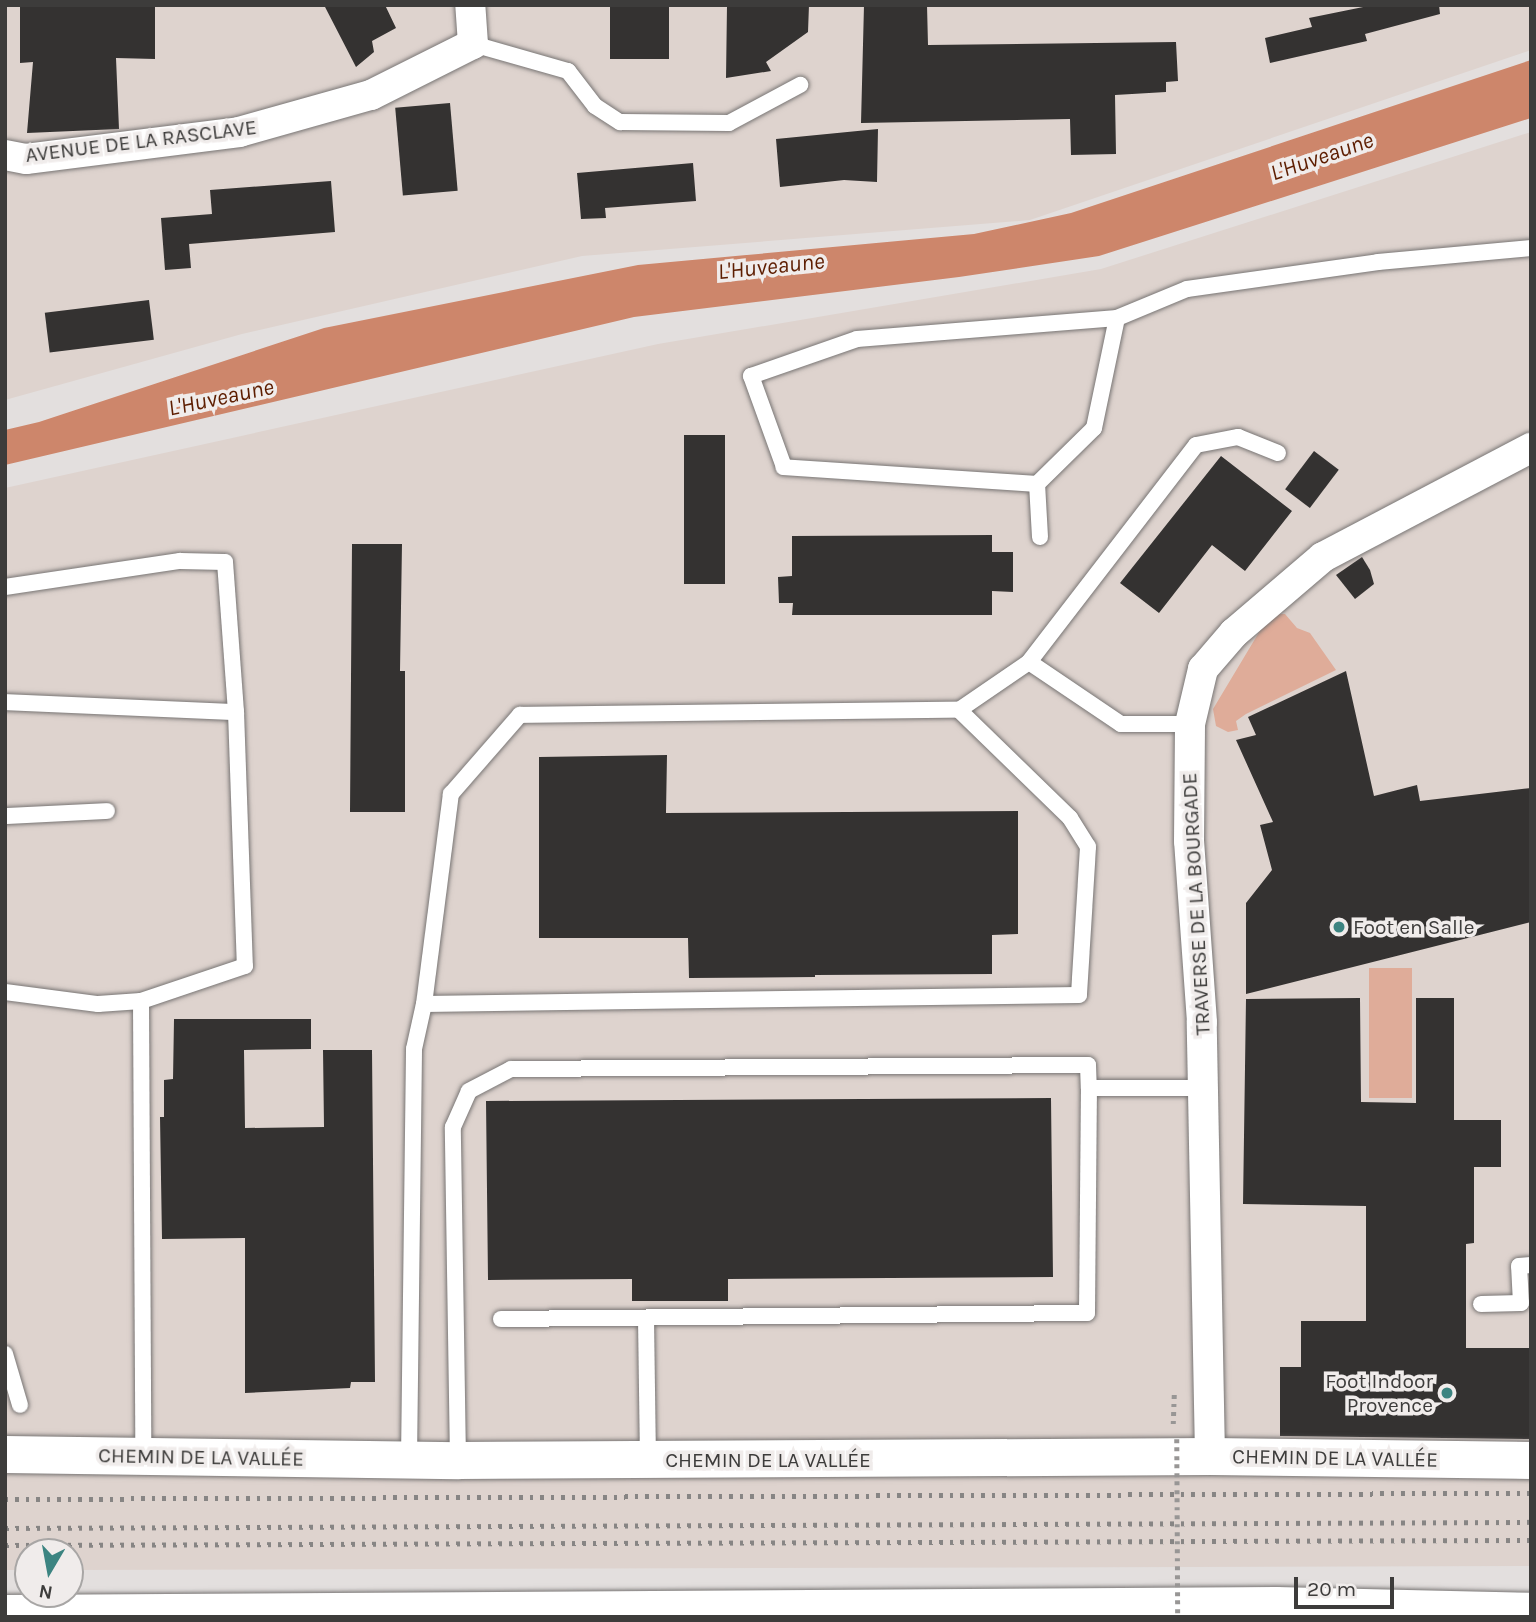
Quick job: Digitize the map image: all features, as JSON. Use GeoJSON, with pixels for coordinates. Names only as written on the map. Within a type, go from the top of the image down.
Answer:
{"type":"FeatureCollection","features":[{"type":"Feature","properties":{"kind":"highway"},"geometry":{"type":"LineString","coordinates":[[5,1614],[1276,1606],[1531,1612]]}},
{"type":"Feature","properties":{"kind":"street"},"geometry":{"type":"LineString","coordinates":[[470,5],[473,44]]}},
{"type":"Feature","properties":{"kind":"street","name":"AVENUE DE LA RASCLAVE"},"geometry":{"type":"LineString","coordinates":[[5,155],[26,159],[239,132],[371,95],[473,44]]}},
{"type":"Feature","properties":{"kind":"street","name":"TRAVERSE DE LA BOURGADE"},"geometry":{"type":"LineString","coordinates":[[1210,1456],[1202,1022],[1190,869],[1190,724],[1203,669],[1234,633],[1323,557],[1531,449]]}},
{"type":"Feature","properties":{"kind":"street","name":"CHEMIN DE LA VALLÉE"},"geometry":{"type":"LineString","coordinates":[[5,1454],[648,1461],[1210,1456],[1531,1460]]}},
{"type":"Feature","properties":{"kind":"lane"},"geometry":{"type":"LineString","coordinates":[[473,44],[568,71],[595,106],[621,122],[729,123],[800,85]]}},
{"type":"Feature","properties":{"kind":"lane"},"geometry":{"type":"LineString","coordinates":[[1117,318],[1094,428],[1037,484],[784,467],[751,376],[857,339],[1117,318],[1187,289],[1378,262],[1531,248]]}},
{"type":"Feature","properties":{"kind":"lane"},"geometry":{"type":"LineString","coordinates":[[409,1460],[414,1049],[424,1004],[451,794],[520,715],[959,710],[1028,662],[1196,445],[1238,437],[1278,453]]}},
{"type":"Feature","properties":{"kind":"lane"},"geometry":{"type":"LineString","coordinates":[[1037,484],[1040,537]]}},
{"type":"Feature","properties":{"kind":"lane"},"geometry":{"type":"LineString","coordinates":[[5,587],[180,561],[225,562],[236,712],[244,966],[141,1001],[99,1004],[5,992]]}},
{"type":"Feature","properties":{"kind":"lane"},"geometry":{"type":"LineString","coordinates":[[1028,662],[1121,724],[1190,724]]}},
{"type":"Feature","properties":{"kind":"lane"},"geometry":{"type":"LineString","coordinates":[[5,702],[236,712]]}},
{"type":"Feature","properties":{"kind":"lane"},"geometry":{"type":"LineString","coordinates":[[424,1004],[1079,995],[1088,846],[1070,818],[959,710]]}},
{"type":"Feature","properties":{"kind":"lane"},"geometry":{"type":"LineString","coordinates":[[5,816],[107,811]]}},
{"type":"Feature","properties":{"kind":"lane"},"geometry":{"type":"LineString","coordinates":[[141,1001],[143,1456]]}},
{"type":"Feature","properties":{"kind":"lane"},"geometry":{"type":"LineString","coordinates":[[458,1460],[453,1126],[468,1091],[512,1069],[1088,1065],[1087,1313],[501,1319]]}},
{"type":"Feature","properties":{"kind":"lane"},"geometry":{"type":"LineString","coordinates":[[1089,1088],[1203,1088]]}},
{"type":"Feature","properties":{"kind":"lane"},"geometry":{"type":"LineString","coordinates":[[1480,1304],[1521,1303],[1519,1266],[1531,1265]]}},
{"type":"Feature","properties":{"kind":"lane"},"geometry":{"type":"LineString","coordinates":[[646,1318],[648,1461]]}},
{"type":"Feature","properties":{"kind":"lane"},"geometry":{"type":"LineString","coordinates":[[5,1354],[20,1405]]}},
{"type":"Feature","properties":{"kind":"path"},"geometry":{"type":"LineString","coordinates":[[1177,1439],[1178,1617]]}},
{"type":"Feature","properties":{"kind":"shaded area"},"geometry":{"type":"Polygon","coordinates":[[[5,5],[1531,5],[1531,50],[1030,220],[582,256],[242,334],[5,400],[5,5]]]}},
{"type":"Feature","properties":{"kind":"shaded area"},"geometry":{"type":"Polygon","coordinates":[[[1531,132],[1531,1566],[84,1570],[84,1538],[14,1538],[14,1570],[5,1570],[5,488],[658,344],[1101,269],[1531,132]]]}},
{"type":"Feature","properties":{"kind":"shaded area"},"geometry":{"type":"Polygon","coordinates":[[[1270,614],[1285,614],[1297,628],[1310,633],[1336,670],[1246,714],[1236,721],[1238,730],[1228,732],[1216,726],[1213,709],[1270,614]]]}},
{"type":"Feature","properties":{"kind":"shaded area"},"geometry":{"type":"Polygon","coordinates":[[[1369,968],[1412,968],[1412,1098],[1369,1098],[1369,968]]]}},
{"type":"Feature","properties":{"kind":"water","name":"L'Huveaune"},"geometry":{"type":"Polygon","coordinates":[[[1531,60],[1531,118],[1099,256],[959,277],[634,317],[5,465],[5,430],[39,422],[324,328],[638,265],[974,234],[1071,213],[1531,60]]]}},
{"type":"Feature","properties":{"kind":"building"},"geometry":{"type":"Polygon","coordinates":[[[155,5],[155,59],[116,58],[119,129],[27,133],[33,62],[20,63],[20,7],[155,5]]]}},
{"type":"Feature","properties":{"kind":"building"},"geometry":{"type":"Polygon","coordinates":[[[324,5],[385,5],[396,28],[372,41],[374,52],[356,67],[324,5]]]}},
{"type":"Feature","properties":{"kind":"building"},"geometry":{"type":"Polygon","coordinates":[[[610,5],[669,5],[669,59],[610,59],[610,5]]]}},
{"type":"Feature","properties":{"kind":"building"},"geometry":{"type":"Polygon","coordinates":[[[727,5],[809,5],[808,32],[766,62],[771,71],[726,78],[727,5]]]}},
{"type":"Feature","properties":{"kind":"building"},"geometry":{"type":"Polygon","coordinates":[[[864,5],[927,5],[928,45],[1176,42],[1178,81],[1166,82],[1166,92],[1115,95],[1116,154],[1071,155],[1070,119],[861,123],[864,5]]]}},
{"type":"Feature","properties":{"kind":"building"},"geometry":{"type":"Polygon","coordinates":[[[1373,5],[1439,5],[1440,14],[1365,34],[1367,41],[1270,63],[1265,38],[1312,27],[1309,18],[1373,5]]]}},
{"type":"Feature","properties":{"kind":"building"},"geometry":{"type":"Polygon","coordinates":[[[450,103],[458,191],[403,195],[395,108],[450,103]]]}},
{"type":"Feature","properties":{"kind":"building"},"geometry":{"type":"Polygon","coordinates":[[[878,129],[877,182],[844,180],[780,187],[776,139],[878,129]]]}},
{"type":"Feature","properties":{"kind":"building"},"geometry":{"type":"Polygon","coordinates":[[[693,163],[696,201],[605,208],[606,218],[581,219],[577,173],[693,163]]]}},
{"type":"Feature","properties":{"kind":"building"},"geometry":{"type":"Polygon","coordinates":[[[331,181],[335,232],[189,244],[191,268],[165,270],[161,218],[212,214],[210,190],[331,181]]]}},
{"type":"Feature","properties":{"kind":"building"},"geometry":{"type":"Polygon","coordinates":[[[149,300],[154,340],[50,352],[45,313],[149,300]]]}},
{"type":"Feature","properties":{"kind":"building"},"geometry":{"type":"Polygon","coordinates":[[[684,435],[725,435],[725,584],[684,584],[684,435]]]}},
{"type":"Feature","properties":{"kind":"building"},"geometry":{"type":"Polygon","coordinates":[[[1314,451],[1339,470],[1310,508],[1285,489],[1314,451]]]}},
{"type":"Feature","properties":{"kind":"building"},"geometry":{"type":"Polygon","coordinates":[[[1221,456],[1292,511],[1245,571],[1212,545],[1159,613],[1120,583],[1221,456]]]}},
{"type":"Feature","properties":{"kind":"building"},"geometry":{"type":"Polygon","coordinates":[[[992,535],[992,552],[1013,552],[1013,592],[992,591],[992,615],[792,615],[793,603],[779,603],[778,577],[792,576],[792,536],[992,535]]]}},
{"type":"Feature","properties":{"kind":"building"},"geometry":{"type":"Polygon","coordinates":[[[352,544],[402,544],[400,671],[405,671],[405,812],[350,812],[352,544]]]}},
{"type":"Feature","properties":{"kind":"building"},"geometry":{"type":"Polygon","coordinates":[[[1362,557],[1374,584],[1355,599],[1336,575],[1362,557]]]}},
{"type":"Feature","properties":{"kind":"building","name":"Foot en Salle"},"geometry":{"type":"Polygon","coordinates":[[[1346,671],[1374,796],[1417,785],[1420,801],[1531,788],[1531,922],[1246,994],[1246,903],[1272,870],[1260,825],[1273,822],[1236,740],[1256,735],[1248,717],[1346,671]]]}},
{"type":"Feature","properties":{"kind":"building"},"geometry":{"type":"Polygon","coordinates":[[[667,755],[666,813],[1018,811],[1018,934],[992,935],[992,974],[815,977],[689,978],[688,938],[539,938],[539,757],[667,755]]]}},
{"type":"Feature","properties":{"kind":"building"},"geometry":{"type":"Polygon","coordinates":[[[1360,998],[1361,1102],[1416,1103],[1416,998],[1454,998],[1454,1120],[1501,1120],[1501,1167],[1474,1167],[1474,1243],[1466,1244],[1466,1348],[1531,1348],[1531,1439],[1280,1436],[1280,1367],[1301,1367],[1301,1321],[1366,1321],[1366,1206],[1243,1204],[1246,999],[1360,998]]]}},
{"type":"Feature","properties":{"kind":"building"},"geometry":{"type":"Polygon","coordinates":[[[174,1019],[311,1019],[311,1049],[244,1050],[245,1128],[324,1127],[323,1050],[372,1050],[375,1382],[351,1382],[350,1388],[245,1393],[245,1238],[162,1239],[160,1117],[164,1117],[164,1080],[173,1079],[174,1019]]]}},
{"type":"Feature","properties":{"kind":"building"},"geometry":{"type":"Polygon","coordinates":[[[1051,1098],[1053,1277],[728,1279],[728,1301],[632,1301],[632,1279],[488,1280],[486,1101],[1051,1098]]]}},
{"type":"Feature","properties":{"kind":"railway"},"geometry":{"type":"LineString","coordinates":[[5,1499],[1531,1493]]}},
{"type":"Feature","properties":{"kind":"railway"},"geometry":{"type":"LineString","coordinates":[[5,1528],[1531,1522]]}},
{"type":"Feature","properties":{"kind":"railway"},"geometry":{"type":"LineString","coordinates":[[5,1545],[1531,1540]]}},
{"type":"Feature","properties":{"kind":"place","name":"Foot en Salle"},"geometry":{"type":"Point","coordinates":[1339,927]}},
{"type":"Feature","properties":{"kind":"place","name":"Foot Indoor Provence"},"geometry":{"type":"Point","coordinates":[1447,1393]}}]}
